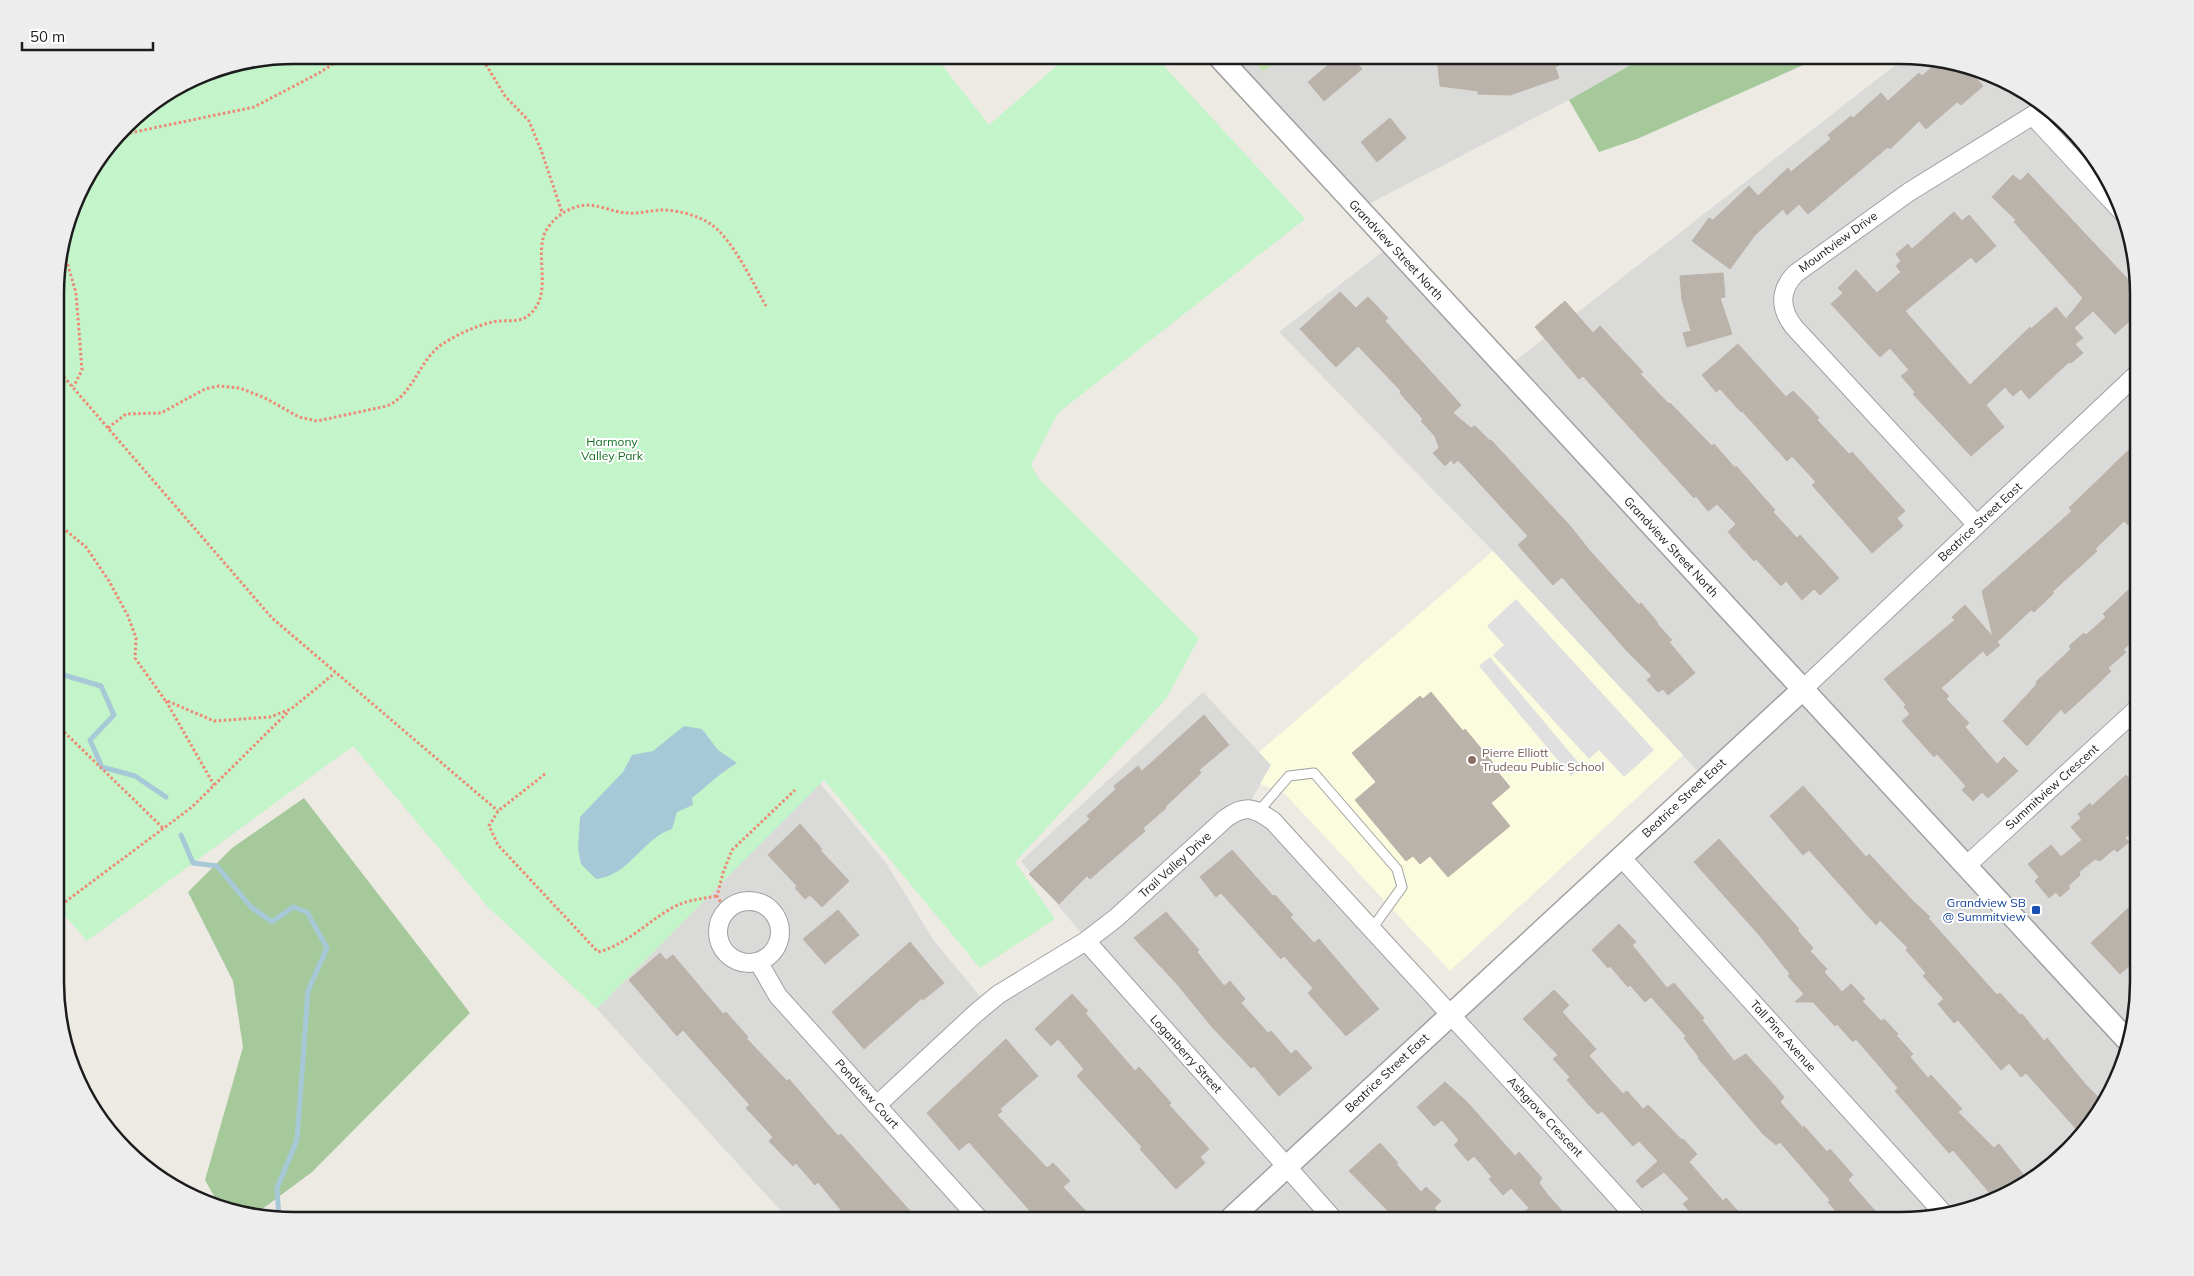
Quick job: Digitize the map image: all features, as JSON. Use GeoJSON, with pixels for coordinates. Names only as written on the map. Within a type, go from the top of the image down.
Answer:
{"type":"FeatureCollection","features":[{"type":"Feature","properties":{"kind":"street","name":"Grandview Street North"},"geometry":{"type":"LineString","coordinates":[[1225,64],[1802,690],[1966,866],[2125,1031]]}},
{"type":"Feature","properties":{"kind":"street"},"geometry":{"type":"LineString","coordinates":[[2038,112],[2108,195]]}},
{"type":"Feature","properties":{"kind":"street","name":"Mountview Drive"},"geometry":{"type":"LineString","coordinates":[[1977,525],[1794,327],[1785,313],[1782,299],[1789,280],[1802,269],[1917,186],[2038,112]]}},
{"type":"Feature","properties":{"kind":"street","name":"Beatrice Street East"},"geometry":{"type":"LineString","coordinates":[[1238,1212],[1802,690],[2130,382]]}},
{"type":"Feature","properties":{"kind":"street","name":"Summitview Crescent"},"geometry":{"type":"LineString","coordinates":[[1966,866],[2130,715]]}},
{"type":"Feature","properties":{"kind":"street","name":"Trail Valley Drive"},"geometry":{"type":"LineString","coordinates":[[877,1106],[968,1019],[999,994],[1086,941],[1116,918],[1226,818],[1235,812],[1247,808],[1259,811]]}},
{"type":"Feature","properties":{"kind":"street"},"geometry":{"type":"LineString","coordinates":[[1259,811],[1273,820],[1450,1016]]}},
{"type":"Feature","properties":{"kind":"street","name":"Tall Pine Avenue"},"geometry":{"type":"LineString","coordinates":[[1621,857],[1939,1209]]}},
{"type":"Feature","properties":{"kind":"street"},"geometry":{"type":"LineString","coordinates":[[752,900],[763,903],[772,909],[779,919],[780,938],[776,948],[759,963],[739,961],[724,951],[719,941],[718,930],[722,903],[752,900]]}},
{"type":"Feature","properties":{"kind":"street","name":"Loganberry Street"},"geometry":{"type":"LineString","coordinates":[[1086,941],[1286,1167]]}},
{"type":"Feature","properties":{"kind":"street","name":"Pondview Court"},"geometry":{"type":"LineString","coordinates":[[759,963],[778,996],[973,1212]]}},
{"type":"Feature","properties":{"kind":"street","name":"Ashgrove Crescent"},"geometry":{"type":"LineString","coordinates":[[1450,1016],[1534,1104],[1631,1212]]}},
{"type":"Feature","properties":{"kind":"street"},"geometry":{"type":"LineString","coordinates":[[1286,1167],[1327,1212]]}},
{"type":"Feature","properties":{"kind":"lane"},"geometry":{"type":"LineString","coordinates":[[1259,811],[1289,776],[1314,773],[1397,869],[1402,887],[1371,930]]}},
{"type":"Feature","properties":{"kind":"path"},"geometry":{"type":"LineString","coordinates":[[129,133],[254,107],[319,74],[334,64]]}},
{"type":"Feature","properties":{"kind":"path"},"geometry":{"type":"LineString","coordinates":[[487,64],[505,96],[529,121],[562,212]]}},
{"type":"Feature","properties":{"kind":"path"},"geometry":{"type":"LineString","coordinates":[[108,428],[126,414],[161,413],[205,389],[219,386],[240,388],[265,398],[299,418],[317,421],[398,402],[414,382],[426,360],[440,346],[458,335],[494,321],[520,320],[530,315],[540,299],[543,276],[542,242],[546,230],[562,212],[583,205],[628,213],[664,210],[691,215],[711,223],[724,234],[766,306]]}},
{"type":"Feature","properties":{"kind":"path"},"geometry":{"type":"LineString","coordinates":[[66,260],[76,293],[82,370],[72,386]]}},
{"type":"Feature","properties":{"kind":"path"},"geometry":{"type":"LineString","coordinates":[[64,377],[272,618],[498,811]]}},
{"type":"Feature","properties":{"kind":"path"},"geometry":{"type":"LineString","coordinates":[[64,529],[86,547],[109,581],[128,616],[136,638],[135,658],[165,700],[214,785]]}},
{"type":"Feature","properties":{"kind":"path"},"geometry":{"type":"LineString","coordinates":[[64,903],[192,807],[291,709],[335,673]]}},
{"type":"Feature","properties":{"kind":"path"},"geometry":{"type":"LineString","coordinates":[[165,700],[214,721],[270,717],[291,709]]}},
{"type":"Feature","properties":{"kind":"path"},"geometry":{"type":"LineString","coordinates":[[64,732],[163,828]]}},
{"type":"Feature","properties":{"kind":"path"},"geometry":{"type":"LineString","coordinates":[[545,774],[498,811],[489,826],[498,845],[598,952],[612,948],[672,908],[686,902],[722,903],[723,873],[732,850],[795,790]]}},
{"type":"Feature","properties":{"kind":"shaded area"},"geometry":{"type":"Polygon","coordinates":[[[1223,64],[1632,64],[1569,100],[1359,209],[1223,64]]]}},
{"type":"Feature","properties":{"kind":"shaded area"},"geometry":{"type":"Polygon","coordinates":[[[1897,64],[1916,64],[1945,68],[1974,76],[2002,87],[2028,102],[2052,121],[2073,142],[2092,166],[2107,192],[2118,220],[2126,249],[2130,278],[2130,998],[2126,1027],[2118,1056],[2107,1084],[2092,1110],[2063,1145],[2028,1174],[2002,1189],[1974,1200],[1945,1208],[1916,1212],[782,1212],[597,1009],[820,783],[886,863],[934,941],[984,1001],[1087,940],[1021,861],[1203,692],[1271,765],[1247,808],[1259,811],[1449,1015],[1705,779],[1493,551],[1279,332],[1391,245],[1506,368],[1897,64]]]}},
{"type":"Feature","properties":{"kind":"shaded area","name":"Pierre Elliott Trudeau Public School"},"geometry":{"type":"Polygon","coordinates":[[[1493,551],[1683,755],[1450,971],[1285,794],[1260,784],[1271,765],[1259,752],[1493,551]]]}},
{"type":"Feature","properties":{"kind":"shaded area"},"geometry":{"type":"Polygon","coordinates":[[[1516,599],[1654,750],[1624,777],[1599,750],[1589,759],[1493,655],[1504,645],[1487,626],[1516,599]]]}},
{"type":"Feature","properties":{"kind":"shaded area"},"geometry":{"type":"Polygon","coordinates":[[[1490,657],[1582,767],[1571,776],[1479,666],[1490,657]]]}},
{"type":"Feature","properties":{"kind":"green space","name":"Harmony Valley Park"},"geometry":{"type":"Polygon","coordinates":[[[278,64],[941,64],[989,125],[1059,64],[1162,64],[1305,219],[1058,413],[1031,465],[1039,479],[1199,638],[1166,699],[1015,862],[1055,919],[980,968],[824,780],[597,1009],[488,907],[353,746],[87,941],[64,915],[64,278],[68,249],[76,220],[87,192],[102,166],[131,131],[166,102],[192,87],[220,76],[249,68],[278,64]]]}},
{"type":"Feature","properties":{"kind":"green space"},"geometry":{"type":"Polygon","coordinates":[[[1257,64],[1273,64],[1263,71],[1257,64]]]}},
{"type":"Feature","properties":{"kind":"green space"},"geometry":{"type":"Polygon","coordinates":[[[1632,64],[1806,64],[1637,139],[1599,152],[1569,100],[1632,64]]]}},
{"type":"Feature","properties":{"kind":"green space"},"geometry":{"type":"Polygon","coordinates":[[[304,798],[470,1013],[312,1172],[261,1210],[216,1198],[205,1180],[243,1047],[233,981],[188,892],[232,848],[304,798]]]}},
{"type":"Feature","properties":{"kind":"water"},"geometry":{"type":"Polygon","coordinates":[[[684,726],[702,729],[718,750],[737,763],[719,775],[692,798],[693,805],[677,812],[672,829],[653,840],[618,871],[596,879],[581,864],[578,849],[580,817],[623,772],[632,755],[653,751],[684,726]]]}},
{"type":"Feature","properties":{"kind":"building"},"geometry":{"type":"Polygon","coordinates":[[[1329,64],[1358,64],[1362,69],[1324,101],[1308,82],[1329,64]]]}},
{"type":"Feature","properties":{"kind":"building"},"geometry":{"type":"Polygon","coordinates":[[[1438,64],[1561,64],[1555,67],[1559,78],[1510,95],[1478,94],[1478,91],[1440,86],[1438,64]]]}},
{"type":"Feature","properties":{"kind":"building"},"geometry":{"type":"Polygon","coordinates":[[[1933,66],[1945,68],[1974,76],[1983,86],[1961,105],[1957,102],[1926,129],[1919,121],[1890,149],[1888,147],[1808,214],[1799,204],[1787,215],[1783,209],[1755,235],[1730,269],[1692,241],[1709,218],[1713,220],[1749,186],[1758,196],[1788,168],[1791,172],[1831,139],[1828,135],[1851,116],[1853,118],[1881,93],[1888,101],[1919,73],[1922,76],[1933,66]]]}},
{"type":"Feature","properties":{"kind":"building"},"geometry":{"type":"Polygon","coordinates":[[[1390,118],[1406,138],[1377,162],[1361,142],[1390,118]]]}},
{"type":"Feature","properties":{"kind":"building"},"geometry":{"type":"Polygon","coordinates":[[[2028,173],[2130,281],[2130,320],[2115,334],[2093,311],[2074,328],[2083,338],[2075,344],[2083,353],[2071,363],[2069,362],[2029,399],[2021,389],[2013,396],[2005,387],[1986,405],[2004,427],[1971,456],[1913,394],[1915,392],[1901,376],[1909,370],[1890,348],[1880,357],[1831,304],[1843,293],[1838,288],[1856,270],[1877,293],[1901,272],[1896,266],[1901,261],[1896,254],[1908,244],[1912,249],[1954,212],[1962,221],[1969,215],[1996,246],[1976,263],[1971,257],[1905,311],[1970,385],[2030,327],[2031,329],[2056,307],[2066,319],[2083,298],[2014,222],[2016,220],[1992,197],[2013,175],[2020,181],[2028,173]]]}},
{"type":"Feature","properties":{"kind":"building"},"geometry":{"type":"Polygon","coordinates":[[[1723,273],[1725,297],[1720,298],[1732,334],[1687,347],[1683,333],[1691,331],[1682,300],[1680,276],[1723,273]]]}},
{"type":"Feature","properties":{"kind":"building"},"geometry":{"type":"Polygon","coordinates":[[[1340,292],[1356,308],[1368,297],[1388,318],[1385,321],[1461,405],[1453,413],[1471,428],[1475,426],[1491,440],[1639,605],[1641,603],[1672,640],[1669,642],[1695,673],[1668,695],[1663,689],[1658,692],[1647,680],[1652,676],[1627,651],[1562,577],[1553,585],[1518,545],[1528,536],[1458,460],[1454,464],[1451,460],[1445,466],[1433,453],[1439,448],[1435,436],[1421,421],[1423,419],[1400,393],[1401,391],[1358,346],[1336,367],[1300,329],[1340,292]]]}},
{"type":"Feature","properties":{"kind":"building"},"geometry":{"type":"Polygon","coordinates":[[[1565,301],[1593,333],[1600,326],[1643,372],[1640,374],[1712,446],[1714,444],[1735,468],[1736,466],[1775,510],[1773,512],[1797,538],[1800,535],[1839,578],[1820,595],[1814,589],[1802,600],[1786,581],[1781,586],[1756,559],[1754,561],[1728,532],[1736,524],[1717,504],[1708,511],[1696,496],[1694,498],[1583,376],[1579,379],[1535,327],[1565,301]]]}},
{"type":"Feature","properties":{"kind":"building"},"geometry":{"type":"Polygon","coordinates":[[[1738,344],[1786,397],[1793,391],[1808,406],[1819,418],[1817,420],[1849,454],[1852,452],[1905,511],[1897,518],[1903,526],[1872,553],[1812,485],[1816,482],[1792,456],[1787,461],[1742,411],[1720,389],[1716,392],[1702,375],[1738,344]]]}},
{"type":"Feature","properties":{"kind":"building"},"geometry":{"type":"Polygon","coordinates":[[[2130,449],[2130,523],[2128,525],[2124,521],[2095,549],[2097,551],[2052,592],[2054,593],[2034,612],[2031,610],[1997,642],[2000,645],[1987,656],[1983,651],[1941,688],[1949,696],[1946,699],[1969,723],[1965,727],[1997,764],[2004,757],[2018,771],[1988,798],[1982,792],[1973,801],[1962,790],[1966,786],[1937,754],[1934,757],[1902,721],[1910,714],[1904,707],[1906,705],[1884,679],[1955,620],[1952,617],[1965,605],[1993,637],[1982,591],[2072,511],[2069,508],[2130,449]]]}},
{"type":"Feature","properties":{"kind":"building"},"geometry":{"type":"Polygon","coordinates":[[[2130,589],[2130,643],[2123,650],[2126,652],[2108,668],[2111,671],[2099,683],[2065,714],[2061,709],[2027,746],[2003,721],[2037,684],[2036,682],[2071,649],[2069,646],[2084,633],[2086,635],[2106,617],[2103,614],[2130,589]]]}},
{"type":"Feature","properties":{"kind":"building"},"geometry":{"type":"Polygon","coordinates":[[[1431,692],[1463,731],[1465,729],[1499,770],[1497,771],[1510,787],[1491,803],[1510,826],[1448,877],[1430,856],[1420,864],[1413,856],[1406,861],[1355,800],[1376,782],[1352,753],[1420,696],[1423,699],[1431,692]]]}},
{"type":"Feature","properties":{"kind":"building"},"geometry":{"type":"Polygon","coordinates":[[[1204,715],[1229,745],[1199,770],[1201,773],[1143,828],[1145,831],[1090,879],[1087,876],[1059,904],[1029,874],[1090,819],[1087,816],[1116,789],[1114,786],[1138,766],[1142,771],[1204,715]]]}},
{"type":"Feature","properties":{"kind":"building"},"geometry":{"type":"Polygon","coordinates":[[[2126,775],[2130,779],[2130,833],[2125,838],[2129,842],[2117,852],[2114,849],[2100,861],[2095,859],[2079,872],[2080,875],[2060,897],[2056,892],[2049,898],[2035,881],[2039,877],[2028,864],[2051,845],[2061,857],[2082,840],[2071,827],[2081,818],[2078,814],[2090,803],[2092,806],[2126,775]]]}},
{"type":"Feature","properties":{"kind":"building"},"geometry":{"type":"Polygon","coordinates":[[[1803,786],[1866,857],[1869,854],[1930,917],[1928,918],[1997,995],[2000,993],[2020,1015],[2022,1014],[2044,1041],[2047,1038],[2099,1098],[2092,1110],[2077,1129],[2026,1073],[2021,1077],[2009,1063],[2001,1070],[1958,1020],[1954,1023],[1938,1004],[1944,999],[1923,976],[1926,973],[1906,950],[1908,948],[1880,920],[1876,925],[1809,850],[1803,855],[1770,816],[1803,786]]]}},
{"type":"Feature","properties":{"kind":"building"},"geometry":{"type":"Polygon","coordinates":[[[800,824],[822,849],[820,850],[849,881],[822,907],[810,895],[805,899],[795,888],[797,886],[768,855],[800,824]]]}},
{"type":"Feature","properties":{"kind":"building"},"geometry":{"type":"Polygon","coordinates":[[[1719,839],[1799,929],[1797,930],[1813,948],[1810,951],[1827,969],[1824,972],[1842,992],[1851,984],[1865,999],[1862,1001],[1881,1021],[1884,1019],[1898,1034],[1896,1035],[1913,1054],[1910,1057],[1928,1078],[1931,1075],[1962,1109],[1958,1112],[1994,1148],[1999,1144],[2024,1176],[1991,1194],[1953,1150],[1949,1153],[1895,1091],[1898,1088],[1856,1039],[1853,1042],[1813,1002],[1795,1002],[1804,994],[1788,976],[1790,974],[1760,936],[1694,862],[1719,839]]]}},
{"type":"Feature","properties":{"kind":"building"},"geometry":{"type":"Polygon","coordinates":[[[1232,850],[1273,896],[1275,895],[1293,915],[1290,917],[1314,943],[1319,939],[1379,1009],[1346,1036],[1308,993],[1313,988],[1284,956],[1281,959],[1221,893],[1216,897],[1200,877],[1232,850]]]}},
{"type":"Feature","properties":{"kind":"building"},"geometry":{"type":"Polygon","coordinates":[[[2130,906],[2130,965],[2120,974],[2091,943],[2130,906]]]}},
{"type":"Feature","properties":{"kind":"building"},"geometry":{"type":"Polygon","coordinates":[[[838,910],[859,935],[825,964],[803,939],[838,910]]]}},
{"type":"Feature","properties":{"kind":"building"},"geometry":{"type":"Polygon","coordinates":[[[1166,912],[1199,950],[1197,952],[1224,986],[1230,981],[1245,999],[1241,1003],[1268,1033],[1271,1031],[1291,1054],[1296,1050],[1312,1068],[1279,1096],[1254,1066],[1251,1068],[1212,1027],[1177,984],[1134,938],[1166,912]]]}},
{"type":"Feature","properties":{"kind":"building"},"geometry":{"type":"Polygon","coordinates":[[[1619,924],[1636,942],[1632,945],[1667,988],[1674,983],[1704,1018],[1702,1020],[1734,1061],[1746,1054],[1775,1086],[1784,1097],[1780,1102],[1827,1152],[1830,1149],[1853,1175],[1848,1180],[1876,1212],[1836,1212],[1828,1202],[1830,1200],[1780,1142],[1776,1145],[1763,1134],[1698,1058],[1684,1038],[1686,1036],[1651,997],[1645,1002],[1630,985],[1628,987],[1610,966],[1608,968],[1592,950],[1619,924]]]}},
{"type":"Feature","properties":{"kind":"building"},"geometry":{"type":"Polygon","coordinates":[[[910,942],[944,983],[923,1000],[922,998],[864,1049],[832,1012],[910,942]]]}},
{"type":"Feature","properties":{"kind":"building"},"geometry":{"type":"Polygon","coordinates":[[[660,953],[666,960],[673,955],[723,1014],[726,1012],[748,1037],[746,1038],[787,1081],[789,1079],[838,1136],[841,1134],[911,1212],[843,1212],[818,1182],[815,1185],[796,1163],[793,1166],[769,1141],[773,1137],[746,1108],[750,1105],[683,1030],[677,1036],[629,980],[660,953]]]}},
{"type":"Feature","properties":{"kind":"building"},"geometry":{"type":"Polygon","coordinates":[[[1554,990],[1569,1005],[1562,1012],[1596,1049],[1589,1056],[1623,1094],[1627,1091],[1643,1109],[1648,1105],[1683,1139],[1697,1154],[1689,1162],[1723,1201],[1726,1198],[1739,1212],[1690,1212],[1683,1204],[1689,1199],[1664,1172],[1642,1188],[1636,1181],[1658,1161],[1639,1141],[1633,1146],[1602,1111],[1598,1114],[1590,1106],[1567,1080],[1570,1077],[1553,1059],[1558,1055],[1523,1019],[1554,990]]]}},
{"type":"Feature","properties":{"kind":"building"},"geometry":{"type":"Polygon","coordinates":[[[1072,994],[1088,1011],[1085,1013],[1135,1071],[1139,1067],[1171,1103],[1169,1105],[1209,1149],[1200,1157],[1205,1163],[1176,1189],[1140,1149],[1142,1147],[1077,1076],[1084,1069],[1058,1039],[1051,1046],[1035,1029],[1072,994]]]}},
{"type":"Feature","properties":{"kind":"building"},"geometry":{"type":"Polygon","coordinates":[[[1006,1039],[1038,1076],[1000,1109],[1002,1111],[997,1115],[1047,1168],[1053,1163],[1070,1181],[1063,1187],[1087,1212],[1031,1212],[969,1142],[959,1150],[927,1113],[1006,1039]]]}},
{"type":"Feature","properties":{"kind":"building"},"geometry":{"type":"Polygon","coordinates":[[[1445,1082],[1467,1102],[1515,1156],[1519,1152],[1542,1178],[1539,1183],[1563,1212],[1525,1212],[1529,1208],[1511,1188],[1503,1195],[1489,1179],[1492,1177],[1474,1156],[1468,1161],[1454,1145],[1459,1140],[1442,1120],[1434,1126],[1417,1107],[1445,1082]]]}},
{"type":"Feature","properties":{"kind":"building"},"geometry":{"type":"Polygon","coordinates":[[[1380,1143],[1421,1192],[1426,1187],[1441,1201],[1434,1208],[1438,1212],[1389,1212],[1349,1171],[1380,1143]]]}},
{"type":"Feature","properties":{"kind":"waterway"},"geometry":{"type":"LineString","coordinates":[[64,675],[101,686],[114,715],[90,740],[102,767],[135,776],[166,797]]}},
{"type":"Feature","properties":{"kind":"waterway"},"geometry":{"type":"LineString","coordinates":[[181,835],[193,863],[217,866],[251,907],[272,922],[293,907],[307,912],[327,948],[308,991],[297,1140],[277,1188],[279,1212]]}},
{"type":"Feature","properties":{"kind":"place","name":"Pierre Elliott Trudeau Public School"},"geometry":{"type":"Point","coordinates":[1472,760]}},
{"type":"Feature","properties":{"kind":"place","name":"Grandview SB @ Summitview"},"geometry":{"type":"Point","coordinates":[2036,910]}}]}
